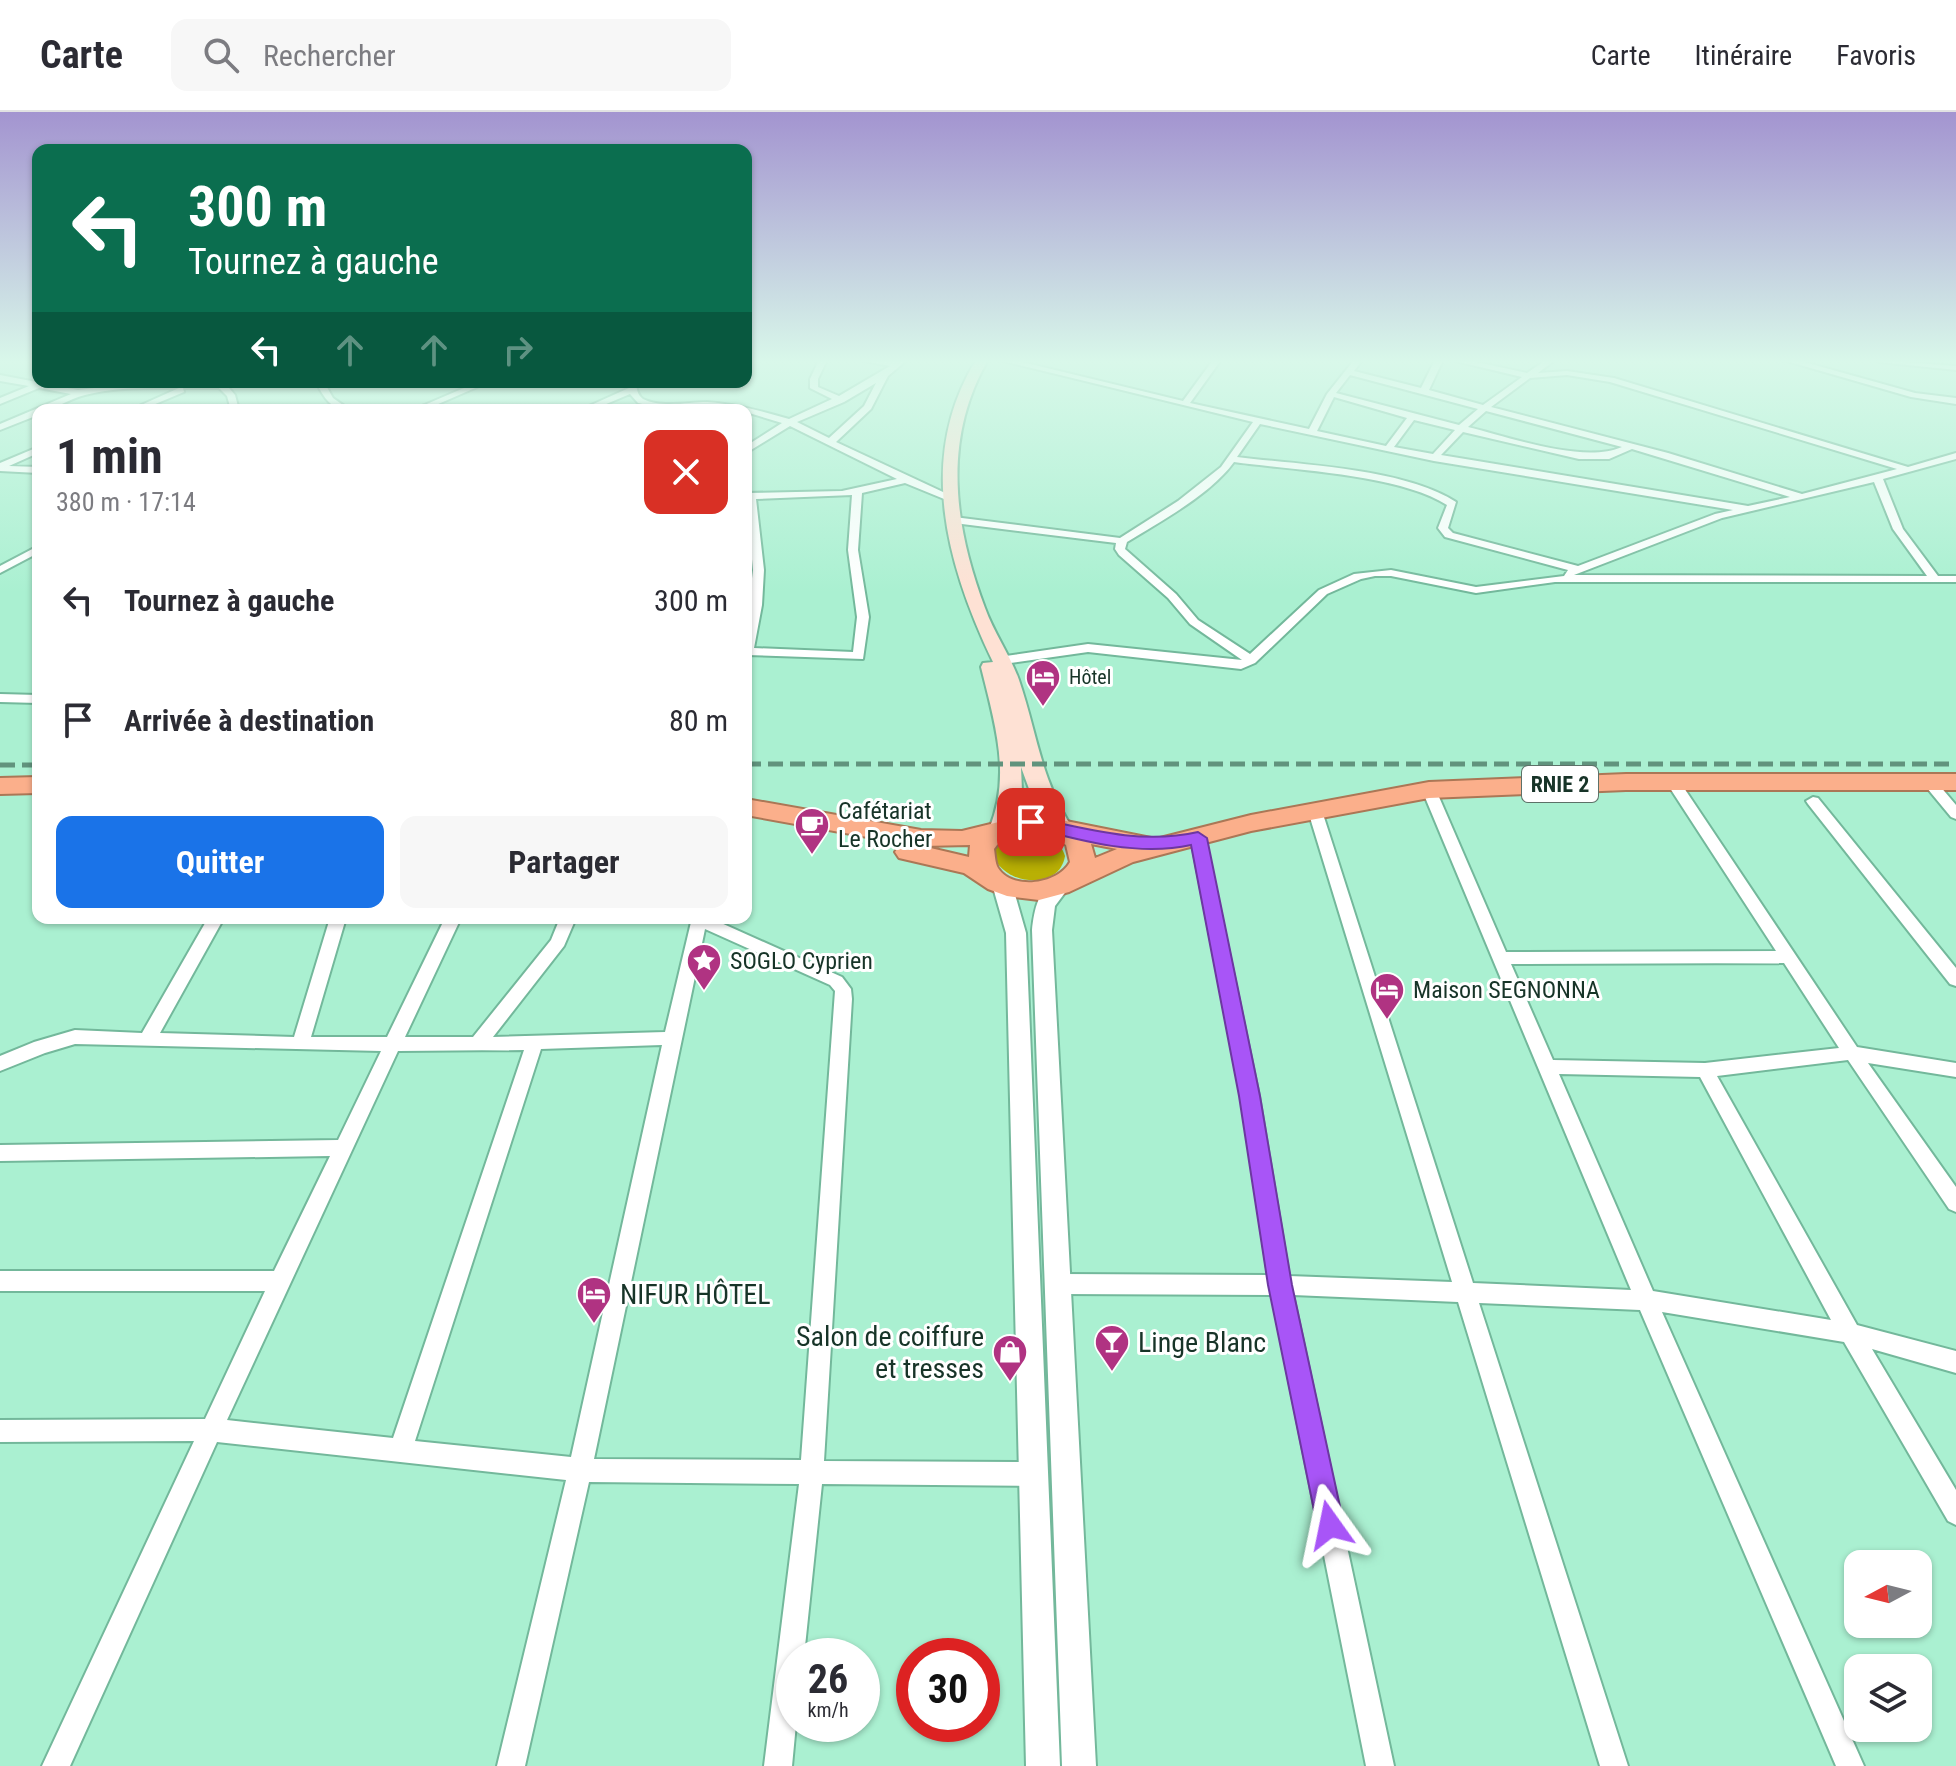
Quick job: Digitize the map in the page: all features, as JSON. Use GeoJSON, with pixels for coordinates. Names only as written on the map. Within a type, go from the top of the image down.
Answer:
{"type":"FeatureCollection","features":[{"type":"Feature","properties":{"kind":"highway","name":"RNIE 2"},"geometry":{"type":"LineString","coordinates":[[1066,883],[1104,863],[1170,844],[1315,811],[1429,790],[1673,782],[1956,782]]}},
{"type":"Feature","properties":{"kind":"highway"},"geometry":{"type":"LineString","coordinates":[[0,786],[32,785]]}},
{"type":"Feature","properties":{"kind":"highway"},"geometry":{"type":"LineString","coordinates":[[752,808],[921,838],[962,839],[1031,822],[1062,829],[1074,838],[1082,850],[1081,868],[1066,883],[1031,891],[997,881],[972,866],[951,860],[752,821]]}},
{"type":"Feature","properties":{"kind":"highway"},"geometry":{"type":"LineString","coordinates":[[997,881],[982,864],[981,849],[986,840],[1000,829]]}},
{"type":"Feature","properties":{"kind":"highway","name":"RNIE 2"},"geometry":{"type":"LineString","coordinates":[[1062,829],[1117,841],[1170,844]]}},
{"type":"Feature","properties":{"kind":"main road"},"geometry":{"type":"LineString","coordinates":[[952,437],[950,476],[954,520],[971,593],[983,626],[1010,764],[1011,810],[1000,829]]}},
{"type":"Feature","properties":{"kind":"main road"},"geometry":{"type":"LineString","coordinates":[[983,626],[1003,660],[1022,723],[1036,789],[1048,813],[1062,829]]}},
{"type":"Feature","properties":{"kind":"street"},"geometry":{"type":"LineString","coordinates":[[820,437],[906,480],[953,499]]}},
{"type":"Feature","properties":{"kind":"street"},"geometry":{"type":"LineString","coordinates":[[830,442],[835,437]]}},
{"type":"Feature","properties":{"kind":"street"},"geometry":{"type":"LineString","coordinates":[[954,520],[1122,541],[1182,503],[1232,459],[1247,437]]}},
{"type":"Feature","properties":{"kind":"street"},"geometry":{"type":"LineString","coordinates":[[1335,437],[1434,458],[1747,509]]}},
{"type":"Feature","properties":{"kind":"street"},"geometry":{"type":"LineString","coordinates":[[1388,449],[1397,437]]}},
{"type":"Feature","properties":{"kind":"street"},"geometry":{"type":"LineString","coordinates":[[1434,458],[1450,437]]}},
{"type":"Feature","properties":{"kind":"street"},"geometry":{"type":"LineString","coordinates":[[1497,437],[1579,456],[1609,456],[1631,446]]}},
{"type":"Feature","properties":{"kind":"street"},"geometry":{"type":"LineString","coordinates":[[1597,437],[1802,497]]}},
{"type":"Feature","properties":{"kind":"street"},"geometry":{"type":"LineString","coordinates":[[1800,437],[1909,470]]}},
{"type":"Feature","properties":{"kind":"street"},"geometry":{"type":"LineString","coordinates":[[0,468],[32,453]]}},
{"type":"Feature","properties":{"kind":"street"},"geometry":{"type":"LineString","coordinates":[[1555,579],[1673,532],[1747,509],[1878,479],[1956,456]]}},
{"type":"Feature","properties":{"kind":"street"},"geometry":{"type":"LineString","coordinates":[[1232,459],[1356,476],[1432,491],[1452,504],[1443,528],[1449,535],[1579,570]]}},
{"type":"Feature","properties":{"kind":"street"},"geometry":{"type":"LineString","coordinates":[[0,468],[32,470]]}},
{"type":"Feature","properties":{"kind":"street"},"geometry":{"type":"LineString","coordinates":[[1878,479],[1898,529],[1935,579]]}},
{"type":"Feature","properties":{"kind":"street"},"geometry":{"type":"LineString","coordinates":[[752,496],[857,492],[906,480]]}},
{"type":"Feature","properties":{"kind":"street"},"geometry":{"type":"LineString","coordinates":[[752,651],[859,656],[863,617],[853,550],[857,492]]}},
{"type":"Feature","properties":{"kind":"street"},"geometry":{"type":"LineString","coordinates":[[752,525],[758,554],[752,614]]}},
{"type":"Feature","properties":{"kind":"street"},"geometry":{"type":"LineString","coordinates":[[1122,541],[1123,553],[1172,596],[1194,622],[1251,660]]}},
{"type":"Feature","properties":{"kind":"street"},"geometry":{"type":"LineString","coordinates":[[0,570],[32,552]]}},
{"type":"Feature","properties":{"kind":"street"},"geometry":{"type":"LineString","coordinates":[[1003,660],[1088,648],[1232,665],[1251,660],[1323,592],[1358,576],[1391,573],[1476,590],[1555,579],[1956,579]]}},
{"type":"Feature","properties":{"kind":"street"},"geometry":{"type":"LineString","coordinates":[[0,698],[32,699]]}},
{"type":"Feature","properties":{"kind":"street"},"geometry":{"type":"LineString","coordinates":[[1673,782],[1852,1053],[1954,1197]]}},
{"type":"Feature","properties":{"kind":"street"},"geometry":{"type":"LineString","coordinates":[[1929,782],[1956,814]]}},
{"type":"Feature","properties":{"kind":"street"},"geometry":{"type":"LineString","coordinates":[[1429,790],[1646,1300],[1850,1766]]}},
{"type":"Feature","properties":{"kind":"street"},"geometry":{"type":"LineString","coordinates":[[1813,801],[1956,980]]}},
{"type":"Feature","properties":{"kind":"street"},"geometry":{"type":"LineString","coordinates":[[1315,811],[1614,1766]]}},
{"type":"Feature","properties":{"kind":"street"},"geometry":{"type":"LineString","coordinates":[[1198,838],[1250,1096],[1280,1285],[1380,1766]]}},
{"type":"Feature","properties":{"kind":"street"},"geometry":{"type":"LineString","coordinates":[[997,881],[1016,933],[1043,1766]]}},
{"type":"Feature","properties":{"kind":"street"},"geometry":{"type":"LineString","coordinates":[[1066,883],[1045,904],[1042,930],[1079,1766]]}},
{"type":"Feature","properties":{"kind":"street"},"geometry":{"type":"LineString","coordinates":[[147,1040],[213,924]]}},
{"type":"Feature","properties":{"kind":"street"},"geometry":{"type":"LineString","coordinates":[[300,1044],[336,924]]}},
{"type":"Feature","properties":{"kind":"street"},"geometry":{"type":"LineString","coordinates":[[56,1766],[280,1281],[450,924]]}},
{"type":"Feature","properties":{"kind":"street"},"geometry":{"type":"LineString","coordinates":[[477,1044],[558,942],[566,924]]}},
{"type":"Feature","properties":{"kind":"street"},"geometry":{"type":"LineString","coordinates":[[511,1766],[580,1470],[699,924]]}},
{"type":"Feature","properties":{"kind":"street"},"geometry":{"type":"LineString","coordinates":[[711,924],[836,981],[843,989],[812,1471],[778,1766]]}},
{"type":"Feature","properties":{"kind":"street"},"geometry":{"type":"LineString","coordinates":[[1501,958],[1789,957]]}},
{"type":"Feature","properties":{"kind":"street"},"geometry":{"type":"LineString","coordinates":[[3,1065],[75,1037],[300,1044],[534,1045],[672,1038]]}},
{"type":"Feature","properties":{"kind":"street"},"geometry":{"type":"LineString","coordinates":[[401,1449],[534,1045]]}},
{"type":"Feature","properties":{"kind":"street"},"geometry":{"type":"LineString","coordinates":[[1548,1067],[1705,1070],[1852,1053],[1956,1070]]}},
{"type":"Feature","properties":{"kind":"street"},"geometry":{"type":"LineString","coordinates":[[1705,1070],[1850,1333],[1956,1513]]}},
{"type":"Feature","properties":{"kind":"street"},"geometry":{"type":"LineString","coordinates":[[0,1153],[344,1148]]}},
{"type":"Feature","properties":{"kind":"street"},"geometry":{"type":"LineString","coordinates":[[0,1281],[280,1281]]}},
{"type":"Feature","properties":{"kind":"street"},"geometry":{"type":"LineString","coordinates":[[1060,1284],[1280,1285],[1646,1300],[1850,1333],[1956,1362]]}},
{"type":"Feature","properties":{"kind":"street"},"geometry":{"type":"LineString","coordinates":[[0,1431],[212,1430],[580,1470],[1032,1474]]}},
{"type":"Feature","properties":{"kind":"shaded area"},"geometry":{"type":"Polygon","coordinates":[[[1031,833],[1052,839],[1060,846],[1065,856],[1061,868],[1053,875],[1042,879],[1019,878],[1008,873],[993,855],[999,844],[1008,837],[1031,833]]]}},
{"type":"Feature","properties":{"kind":"railway"},"geometry":{"type":"LineString","coordinates":[[752,764],[1956,764]]}},
{"type":"Feature","properties":{"kind":"railway"},"geometry":{"type":"LineString","coordinates":[[0,765],[32,765]]}},
{"type":"Feature","properties":{"kind":"place","name":"Hôtel"},"geometry":{"type":"Point","coordinates":[1043,708]}},
{"type":"Feature","properties":{"kind":"place","name":"Cafétariat Le Rocher"},"geometry":{"type":"Point","coordinates":[812,856]}},
{"type":"Feature","properties":{"kind":"place","name":"SOGLO Cyprien"},"geometry":{"type":"Point","coordinates":[704,992]}},
{"type":"Feature","properties":{"kind":"place","name":"Maison SEGNONNA"},"geometry":{"type":"Point","coordinates":[1387,1021]}},
{"type":"Feature","properties":{"kind":"place","name":"NIFUR HÔTEL"},"geometry":{"type":"Point","coordinates":[594,1325]}},
{"type":"Feature","properties":{"kind":"place","name":"Linge Blanc"},"geometry":{"type":"Point","coordinates":[1112,1373]}},
{"type":"Feature","properties":{"kind":"place","name":"Salon de coiffure et tresses"},"geometry":{"type":"Point","coordinates":[1010,1383]}},
{"type":"Feature","properties":{"kind":"route"},"geometry":{"type":"LineString","coordinates":[[1031,822],[1117,841],[1170,844],[1198,838],[1250,1096],[1280,1285],[1330,1525]]}}]}
